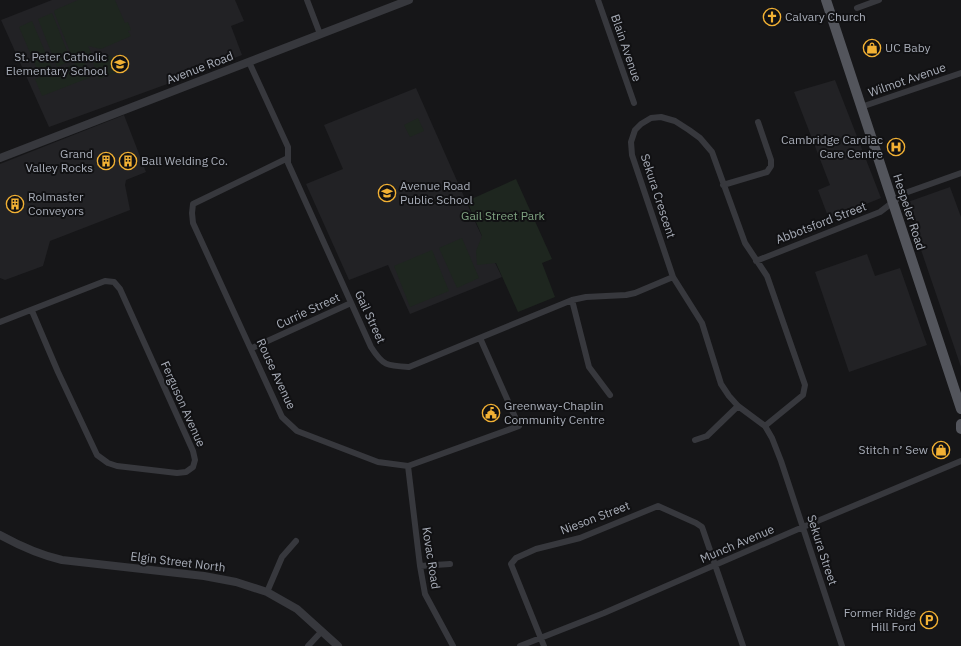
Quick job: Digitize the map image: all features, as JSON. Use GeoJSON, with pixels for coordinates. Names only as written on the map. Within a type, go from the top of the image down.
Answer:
{"type":"FeatureCollection","features":[{"type":"Feature","properties":{"kind":"main road","name":"Hespeler Road"},"geometry":{"type":"LineString","coordinates":[[826,0],[961,409]]}},
{"type":"Feature","properties":{"kind":"main road"},"geometry":{"type":"LineString","coordinates":[[961,424],[961,429]]}},
{"type":"Feature","properties":{"kind":"street"},"geometry":{"type":"LineString","coordinates":[[308,0],[320,34]]}},
{"type":"Feature","properties":{"kind":"street","name":"Avenue Road"},"geometry":{"type":"LineString","coordinates":[[0,158],[408,0]]}},
{"type":"Feature","properties":{"kind":"street","name":"Blain Avenue"},"geometry":{"type":"LineString","coordinates":[[598,0],[634,103]]}},
{"type":"Feature","properties":{"kind":"street"},"geometry":{"type":"LineString","coordinates":[[857,8],[879,0]]}},
{"type":"Feature","properties":{"kind":"street","name":"Gail Street"},"geometry":{"type":"LineString","coordinates":[[249,62],[288,147],[288,163],[371,347],[379,359],[391,366],[410,367],[572,300],[586,297],[626,295],[635,293],[673,277]]}},
{"type":"Feature","properties":{"kind":"street","name":"Wilmot Avenue"},"geometry":{"type":"LineString","coordinates":[[861,107],[961,73]]}},
{"type":"Feature","properties":{"kind":"street","name":"Sekura Crescent"},"geometry":{"type":"LineString","coordinates":[[765,426],[803,396],[805,385],[767,276],[745,243],[712,152],[700,138],[675,121],[661,117],[651,118],[635,130],[631,142],[632,155],[673,277],[702,323],[721,384],[738,406],[765,426],[772,438],[781,460]]}},
{"type":"Feature","properties":{"kind":"street"},"geometry":{"type":"LineString","coordinates":[[723,185],[767,172],[771,160],[758,122]]}},
{"type":"Feature","properties":{"kind":"street","name":"Rouse Avenue"},"geometry":{"type":"LineString","coordinates":[[288,158],[193,204],[192,213],[193,223],[252,348],[282,417],[297,430],[378,462],[408,466],[519,426],[480,338]]}},
{"type":"Feature","properties":{"kind":"street","name":"Abbotsford Street"},"geometry":{"type":"LineString","coordinates":[[756,261],[880,212],[905,193],[961,173]]}},
{"type":"Feature","properties":{"kind":"street","name":"Ferguson Avenue"},"geometry":{"type":"LineString","coordinates":[[0,322],[32,311],[105,281],[114,282],[120,289],[193,451],[195,460],[193,467],[186,472],[177,472],[117,466],[108,463],[97,455],[58,372],[32,311]]}},
{"type":"Feature","properties":{"kind":"street"},"geometry":{"type":"LineString","coordinates":[[572,300],[589,367],[610,395]]}},
{"type":"Feature","properties":{"kind":"street","name":"Currie Street"},"geometry":{"type":"LineString","coordinates":[[252,348],[351,303]]}},
{"type":"Feature","properties":{"kind":"street"},"geometry":{"type":"LineString","coordinates":[[695,440],[707,436],[738,406]]}},
{"type":"Feature","properties":{"kind":"street","name":"Sekura Street"},"geometry":{"type":"LineString","coordinates":[[781,460],[842,646]]}},
{"type":"Feature","properties":{"kind":"street","name":"Munch Avenue"},"geometry":{"type":"LineString","coordinates":[[520,646],[604,613],[961,461]]}},
{"type":"Feature","properties":{"kind":"street","name":"Kovac Road"},"geometry":{"type":"LineString","coordinates":[[408,466],[420,566],[425,594],[453,646]]}},
{"type":"Feature","properties":{"kind":"street","name":"Nieson Street"},"geometry":{"type":"LineString","coordinates":[[541,638],[511,565],[516,558],[536,549],[580,538],[658,506],[702,527],[716,565]]}},
{"type":"Feature","properties":{"kind":"street","name":"Elgin Street North"},"geometry":{"type":"LineString","coordinates":[[0,535],[23,548],[62,560],[204,576],[236,582],[267,592],[297,609],[338,646]]}},
{"type":"Feature","properties":{"kind":"street"},"geometry":{"type":"LineString","coordinates":[[267,592],[282,557],[296,541]]}},
{"type":"Feature","properties":{"kind":"street"},"geometry":{"type":"LineString","coordinates":[[420,566],[450,564]]}},
{"type":"Feature","properties":{"kind":"street"},"geometry":{"type":"LineString","coordinates":[[716,565],[741,645]]}},
{"type":"Feature","properties":{"kind":"street"},"geometry":{"type":"LineString","coordinates":[[308,646],[322,631]]}},
{"type":"Feature","properties":{"kind":"street"},"geometry":{"type":"LineString","coordinates":[[541,638],[544,646]]}},
{"type":"Feature","properties":{"kind":"shaded area","name":"St. Peter Catholic Elementary School"},"geometry":{"type":"Polygon","coordinates":[[[52,0],[235,0],[244,21],[231,26],[242,55],[196,73],[191,73],[192,75],[49,127],[1,20],[52,0]]]}},
{"type":"Feature","properties":{"kind":"shaded area"},"geometry":{"type":"Polygon","coordinates":[[[835,80],[881,198],[829,219],[818,190],[830,185],[794,92],[835,80]]]}},
{"type":"Feature","properties":{"kind":"shaded area","name":"Avenue Road Public School"},"geometry":{"type":"Polygon","coordinates":[[[416,88],[477,226],[502,277],[410,314],[388,265],[349,280],[306,184],[343,169],[324,125],[416,88]]]}},
{"type":"Feature","properties":{"kind":"shaded area"},"geometry":{"type":"Polygon","coordinates":[[[124,115],[146,172],[126,180],[125,185],[130,210],[50,241],[43,266],[5,280],[0,278],[0,164],[124,115]]]}},
{"type":"Feature","properties":{"kind":"shaded area"},"geometry":{"type":"Polygon","coordinates":[[[950,187],[961,217],[961,367],[905,203],[950,187]]]}},
{"type":"Feature","properties":{"kind":"shaded area"},"geometry":{"type":"Polygon","coordinates":[[[867,254],[875,276],[900,268],[927,345],[849,372],[815,272],[867,254]]]}},
{"type":"Feature","properties":{"kind":"green space"},"geometry":{"type":"Polygon","coordinates":[[[78,0],[115,0],[125,23],[128,22],[131,30],[128,31],[131,36],[101,49],[88,46],[93,56],[79,62],[84,61],[91,77],[42,96],[35,79],[75,64],[54,12],[55,10],[78,0]]]}},
{"type":"Feature","properties":{"kind":"green space"},"geometry":{"type":"Polygon","coordinates":[[[52,13],[71,61],[57,67],[38,19],[52,13]]]}},
{"type":"Feature","properties":{"kind":"green space"},"geometry":{"type":"Polygon","coordinates":[[[32,21],[52,68],[39,74],[19,27],[32,21]]]}},
{"type":"Feature","properties":{"kind":"green space"},"geometry":{"type":"Polygon","coordinates":[[[111,55],[117,72],[99,79],[93,62],[111,55]]]}},
{"type":"Feature","properties":{"kind":"green space"},"geometry":{"type":"Polygon","coordinates":[[[418,118],[424,131],[410,137],[404,125],[418,118]]]}},
{"type":"Feature","properties":{"kind":"green space","name":"Gail Street Park"},"geometry":{"type":"Polygon","coordinates":[[[516,179],[552,259],[542,263],[555,297],[518,312],[496,263],[477,265],[476,251],[482,236],[467,201],[516,179]]]}},
{"type":"Feature","properties":{"kind":"green space"},"geometry":{"type":"Polygon","coordinates":[[[462,238],[479,278],[457,288],[439,248],[462,238]]]}},
{"type":"Feature","properties":{"kind":"green space"},"geometry":{"type":"Polygon","coordinates":[[[432,250],[449,291],[410,307],[394,266],[432,250]]]}},
{"type":"Feature","properties":{"kind":"place","name":"Calvary Church"},"geometry":{"type":"Point","coordinates":[772,17]}},
{"type":"Feature","properties":{"kind":"place","name":"UC Baby"},"geometry":{"type":"Point","coordinates":[872,48]}},
{"type":"Feature","properties":{"kind":"place","name":"St. Peter Catholic Elementary School"},"geometry":{"type":"Point","coordinates":[120,64]}},
{"type":"Feature","properties":{"kind":"place","name":"Cambridge Cardiac Care Centre"},"geometry":{"type":"Point","coordinates":[896,147]}},
{"type":"Feature","properties":{"kind":"place","name":"Grand Valley Rocks"},"geometry":{"type":"Point","coordinates":[106,161]}},
{"type":"Feature","properties":{"kind":"place","name":"Ball Welding Co."},"geometry":{"type":"Point","coordinates":[128,161]}},
{"type":"Feature","properties":{"kind":"place","name":"Avenue Road Public School"},"geometry":{"type":"Point","coordinates":[387,193]}},
{"type":"Feature","properties":{"kind":"place","name":"Rolmaster Conveyors"},"geometry":{"type":"Point","coordinates":[15,204]}},
{"type":"Feature","properties":{"kind":"place","name":"Greenway-Chaplin Community Centre"},"geometry":{"type":"Point","coordinates":[491,413]}},
{"type":"Feature","properties":{"kind":"place","name":"Stitch n’ Sew"},"geometry":{"type":"Point","coordinates":[941,450]}},
{"type":"Feature","properties":{"kind":"place","name":"Former Ridge Hill Ford"},"geometry":{"type":"Point","coordinates":[929,620]}}]}
